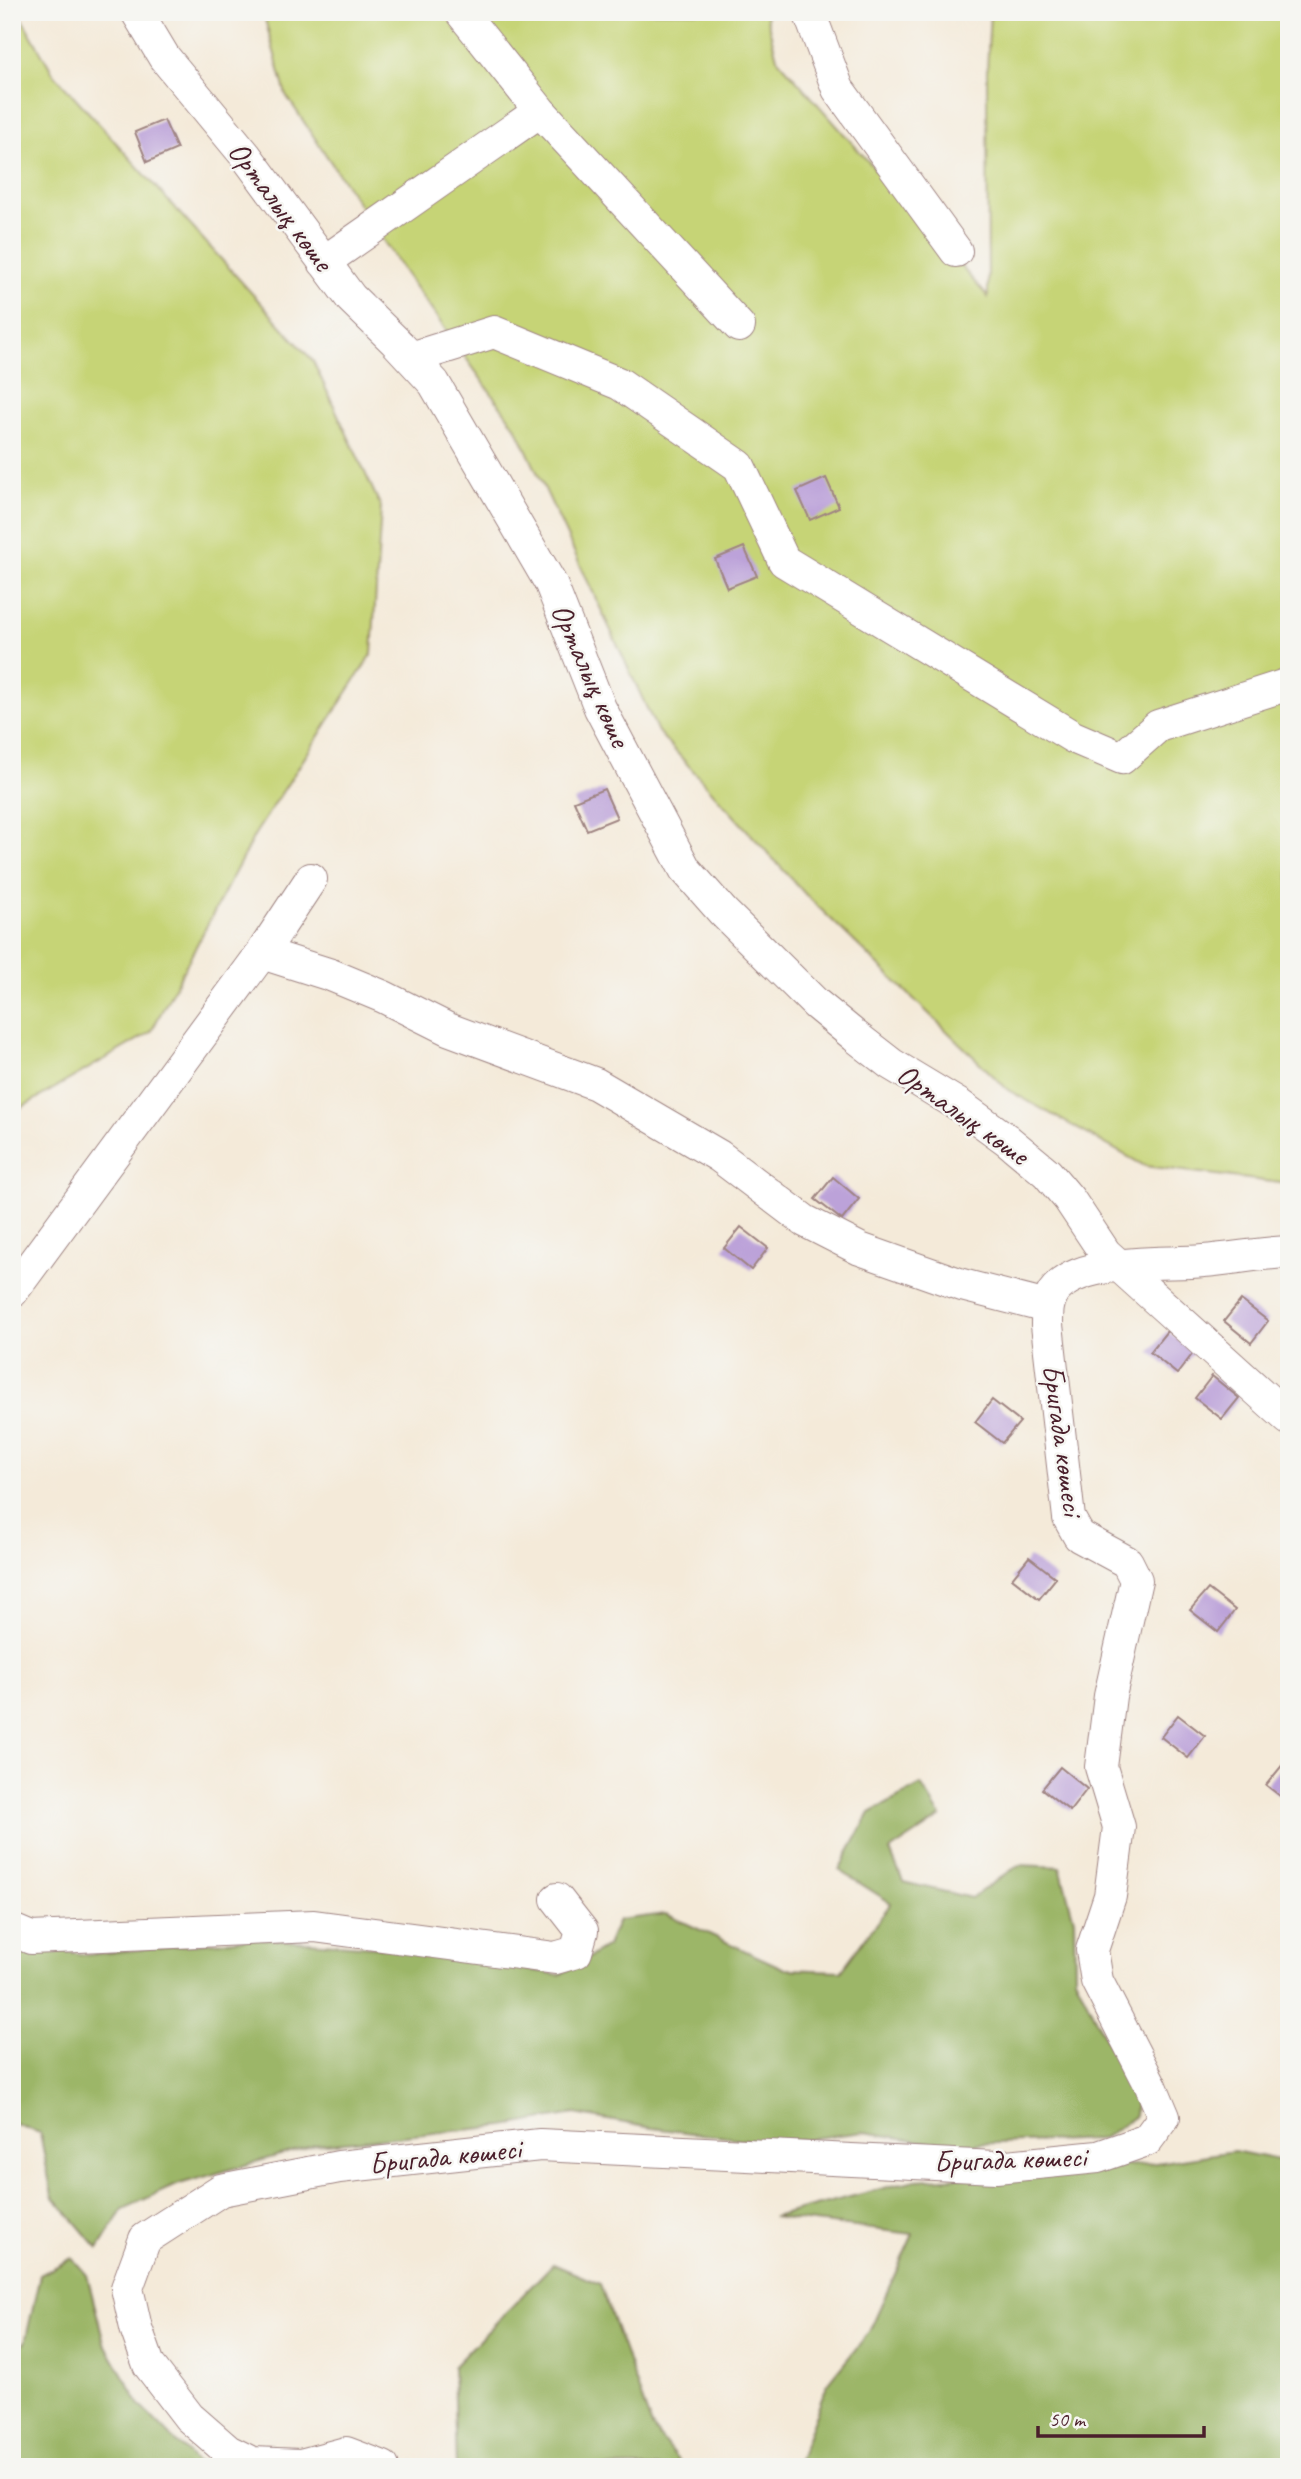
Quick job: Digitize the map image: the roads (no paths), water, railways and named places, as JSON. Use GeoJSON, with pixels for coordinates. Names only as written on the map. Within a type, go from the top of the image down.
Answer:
{"type":"FeatureCollection","features":[{"type":"Feature","properties":{"kind":"street","name":"Орталық көше"},"geometry":{"type":"LineString","coordinates":[[137,12],[164,57],[246,156],[351,298],[434,383],[551,584],[600,708],[685,869],[723,912],[816,1004],[891,1064],[959,1105],[1047,1173],[1069,1199],[1099,1246],[1289,1419]]}},
{"type":"Feature","properties":{"kind":"street"},"geometry":{"type":"LineString","coordinates":[[461,12],[540,111],[739,326]]}},
{"type":"Feature","properties":{"kind":"street"},"geometry":{"type":"LineString","coordinates":[[809,12],[838,89],[956,251]]}},
{"type":"Feature","properties":{"kind":"street"},"geometry":{"type":"LineString","coordinates":[[324,262],[540,111]]}},
{"type":"Feature","properties":{"kind":"street"},"geometry":{"type":"LineString","coordinates":[[411,358],[494,332],[620,384],[739,466],[784,561],[1073,737],[1122,758],[1158,726],[1289,684]]}},
{"type":"Feature","properties":{"kind":"street"},"geometry":{"type":"LineString","coordinates":[[12,1292],[262,953],[311,879]]}},
{"type":"Feature","properties":{"kind":"street"},"geometry":{"type":"LineString","coordinates":[[262,953],[331,975],[384,997],[448,1029],[596,1084],[719,1156],[805,1221],[860,1249],[962,1285],[1047,1307],[1054,1292],[1068,1280],[1087,1272],[1119,1265],[1200,1262],[1289,1252]]}},
{"type":"Feature","properties":{"kind":"street","name":"Бригада көшесі"},"geometry":{"type":"LineString","coordinates":[[383,2467],[346,2453],[301,2465],[251,2463],[228,2451],[189,2417],[149,2365],[136,2328],[127,2288],[145,2239],[221,2190],[339,2167],[540,2146],[996,2166],[1098,2157],[1147,2140],[1164,2117],[1151,2086],[1097,1982],[1092,1950],[1110,1896],[1119,1827],[1101,1767],[1110,1696],[1136,1580],[1126,1562],[1079,1536],[1069,1518],[1047,1307]]}},
{"type":"Feature","properties":{"kind":"street"},"geometry":{"type":"LineString","coordinates":[[12,1930],[31,1938],[314,1926],[555,1958],[576,1952],[582,1931],[557,1899]]}}]}
